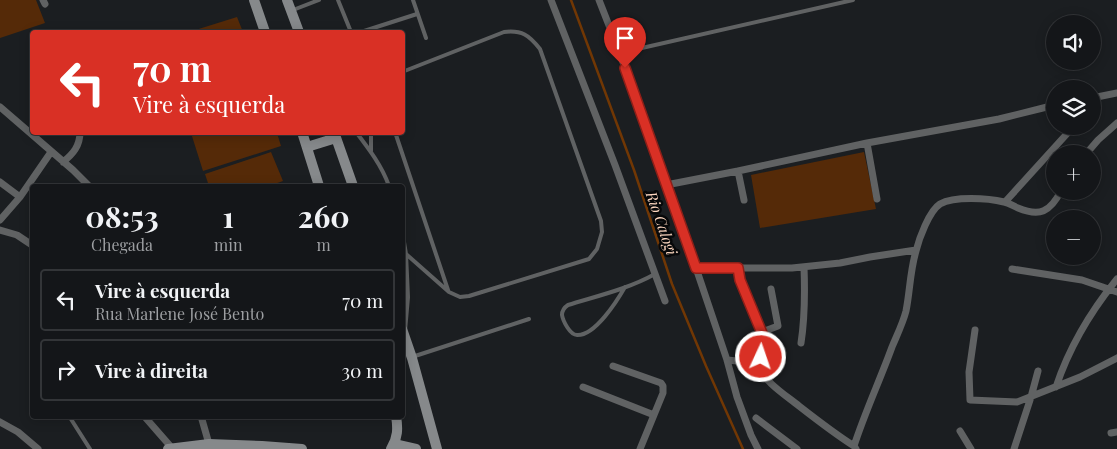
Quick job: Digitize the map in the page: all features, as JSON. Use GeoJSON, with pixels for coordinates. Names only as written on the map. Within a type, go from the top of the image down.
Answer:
{"type":"FeatureCollection","features":[{"type":"Feature","properties":{"kind":"main road"},"geometry":{"type":"LineString","coordinates":[[254,0],[265,30]]}},
{"type":"Feature","properties":{"kind":"main road"},"geometry":{"type":"LineString","coordinates":[[287,0],[298,30]]}},
{"type":"Feature","properties":{"kind":"main road"},"geometry":{"type":"LineString","coordinates":[[303,135],[318,184]]}},
{"type":"Feature","properties":{"kind":"main road"},"geometry":{"type":"LineString","coordinates":[[307,147],[335,135],[352,184]]}},
{"type":"Feature","properties":{"kind":"main road"},"geometry":{"type":"LineString","coordinates":[[405,335],[437,449]]}},
{"type":"Feature","properties":{"kind":"main road"},"geometry":{"type":"LineString","coordinates":[[396,419],[398,432],[393,446],[416,449]]}},
{"type":"Feature","properties":{"kind":"main road"},"geometry":{"type":"LineString","coordinates":[[170,449],[208,444],[302,449]]}},
{"type":"Feature","properties":{"kind":"street"},"geometry":{"type":"LineString","coordinates":[[551,0],[666,301]]}},
{"type":"Feature","properties":{"kind":"street"},"geometry":{"type":"LineString","coordinates":[[599,0],[696,268],[727,360],[737,397],[758,449]]}},
{"type":"Feature","properties":{"kind":"street"},"geometry":{"type":"LineString","coordinates":[[1101,96],[1117,93]]}},
{"type":"Feature","properties":{"kind":"street"},"geometry":{"type":"LineString","coordinates":[[666,185],[867,143],[998,119],[1046,106]]}},
{"type":"Feature","properties":{"kind":"street"},"geometry":{"type":"LineString","coordinates":[[0,107],[30,133]]}},
{"type":"Feature","properties":{"kind":"street"},"geometry":{"type":"LineString","coordinates":[[1094,145],[1117,123]]}},
{"type":"Feature","properties":{"kind":"street"},"geometry":{"type":"LineString","coordinates":[[32,135],[87,184]]}},
{"type":"Feature","properties":{"kind":"street"},"geometry":{"type":"LineString","coordinates":[[63,162],[75,151],[80,135]]}},
{"type":"Feature","properties":{"kind":"street"},"geometry":{"type":"LineString","coordinates":[[1005,202],[1066,135]]}},
{"type":"Feature","properties":{"kind":"street"},"geometry":{"type":"LineString","coordinates":[[867,143],[877,199]]}},
{"type":"Feature","properties":{"kind":"street"},"geometry":{"type":"LineString","coordinates":[[0,220],[20,197],[51,152]]}},
{"type":"Feature","properties":{"kind":"street"},"geometry":{"type":"LineString","coordinates":[[738,171],[744,200]]}},
{"type":"Feature","properties":{"kind":"street"},"geometry":{"type":"LineString","coordinates":[[0,182],[20,197]]}},
{"type":"Feature","properties":{"kind":"street"},"geometry":{"type":"LineString","coordinates":[[727,360],[757,365],[761,374],[772,384],[855,448],[862,422],[905,312],[916,250],[932,213],[939,205],[958,199],[1005,202],[1030,212],[1047,209],[1056,200]]}},
{"type":"Feature","properties":{"kind":"street"},"geometry":{"type":"LineString","coordinates":[[0,230],[17,236],[30,244]]}},
{"type":"Feature","properties":{"kind":"street"},"geometry":{"type":"LineString","coordinates":[[696,268],[804,267],[916,250]]}},
{"type":"Feature","properties":{"kind":"street"},"geometry":{"type":"LineString","coordinates":[[802,343],[805,301],[804,267]]}},
{"type":"Feature","properties":{"kind":"street"},"geometry":{"type":"LineString","coordinates":[[738,268],[740,280],[764,338],[761,357],[757,365]]}},
{"type":"Feature","properties":{"kind":"street"},"geometry":{"type":"LineString","coordinates":[[1012,269],[1082,280],[1117,292]]}},
{"type":"Feature","properties":{"kind":"street"},"geometry":{"type":"LineString","coordinates":[[1056,387],[1068,356],[1100,301],[1117,280]]}},
{"type":"Feature","properties":{"kind":"street"},"geometry":{"type":"LineString","coordinates":[[762,332],[778,326],[771,289]]}},
{"type":"Feature","properties":{"kind":"street"},"geometry":{"type":"LineString","coordinates":[[975,330],[969,372],[970,400],[1017,402],[1032,398],[1080,378],[1117,358]]}},
{"type":"Feature","properties":{"kind":"street"},"geometry":{"type":"LineString","coordinates":[[614,366],[661,383],[663,386],[663,393],[640,449]]}},
{"type":"Feature","properties":{"kind":"street"},"geometry":{"type":"LineString","coordinates":[[1014,449],[1032,398],[1038,371]]}},
{"type":"Feature","properties":{"kind":"street"},"geometry":{"type":"LineString","coordinates":[[583,387],[654,415]]}},
{"type":"Feature","properties":{"kind":"street"},"geometry":{"type":"LineString","coordinates":[[756,418],[797,449]]}},
{"type":"Feature","properties":{"kind":"street"},"geometry":{"type":"LineString","coordinates":[[146,419],[170,449]]}},
{"type":"Feature","properties":{"kind":"street"},"geometry":{"type":"LineString","coordinates":[[202,419],[208,444]]}},
{"type":"Feature","properties":{"kind":"street"},"geometry":{"type":"LineString","coordinates":[[0,422],[18,432],[38,449]]}},
{"type":"Feature","properties":{"kind":"street"},"geometry":{"type":"LineString","coordinates":[[960,431],[971,449]]}},
{"type":"Feature","properties":{"kind":"lane"},"geometry":{"type":"LineString","coordinates":[[291,11],[319,0]]}},
{"type":"Feature","properties":{"kind":"lane"},"geometry":{"type":"LineString","coordinates":[[338,0],[350,30]]}},
{"type":"Feature","properties":{"kind":"lane"},"geometry":{"type":"LineString","coordinates":[[413,0],[426,38]]}},
{"type":"Feature","properties":{"kind":"lane"},"geometry":{"type":"LineString","coordinates":[[619,52],[852,0]]}},
{"type":"Feature","properties":{"kind":"lane"},"geometry":{"type":"LineString","coordinates":[[368,30],[418,14]]}},
{"type":"Feature","properties":{"kind":"lane"},"geometry":{"type":"LineString","coordinates":[[405,71],[504,32],[514,31],[523,33],[532,39],[540,49],[601,221],[602,232],[598,249],[589,259],[469,296],[460,296],[449,292],[406,254]]}},
{"type":"Feature","properties":{"kind":"lane"},"geometry":{"type":"LineString","coordinates":[[358,135],[385,175],[388,184]]}},
{"type":"Feature","properties":{"kind":"lane"},"geometry":{"type":"LineString","coordinates":[[370,151],[371,135]]}},
{"type":"Feature","properties":{"kind":"lane"},"geometry":{"type":"LineString","coordinates":[[396,135],[449,292]]}},
{"type":"Feature","properties":{"kind":"lane"},"geometry":{"type":"LineString","coordinates":[[405,248],[408,297],[405,323]]}},
{"type":"Feature","properties":{"kind":"lane"},"geometry":{"type":"LineString","coordinates":[[625,287],[610,312],[588,332],[579,336],[570,332],[562,315],[566,306],[625,287],[655,274]]}},
{"type":"Feature","properties":{"kind":"lane"},"geometry":{"type":"LineString","coordinates":[[412,358],[529,319]]}},
{"type":"Feature","properties":{"kind":"lane"},"geometry":{"type":"LineString","coordinates":[[71,419],[90,449]]}},
{"type":"Feature","properties":{"kind":"shaded area"},"geometry":{"type":"Polygon","coordinates":[[[0,0],[36,0],[45,23],[0,38],[0,0]]]}},
{"type":"Feature","properties":{"kind":"shaded area"},"geometry":{"type":"Polygon","coordinates":[[[237,17],[242,30],[195,30],[237,17]]]}},
{"type":"Feature","properties":{"kind":"shaded area"},"geometry":{"type":"Polygon","coordinates":[[[192,135],[278,135],[281,146],[203,171],[192,135]]]}},
{"type":"Feature","properties":{"kind":"shaded area"},"geometry":{"type":"Polygon","coordinates":[[[271,152],[283,181],[275,184],[208,184],[205,174],[271,152]]]}},
{"type":"Feature","properties":{"kind":"shaded area"},"geometry":{"type":"Polygon","coordinates":[[[864,152],[876,209],[760,228],[751,175],[864,152]]]}},
{"type":"Feature","properties":{"kind":"waterway","name":"Rio Calogi"},"geometry":{"type":"LineString","coordinates":[[571,0],[634,170],[672,284],[743,449]]}},
{"type":"Feature","properties":{"kind":"route"},"geometry":{"type":"LineString","coordinates":[[625,68],[696,268],[738,268],[740,280],[764,338],[761,357]]}}]}
